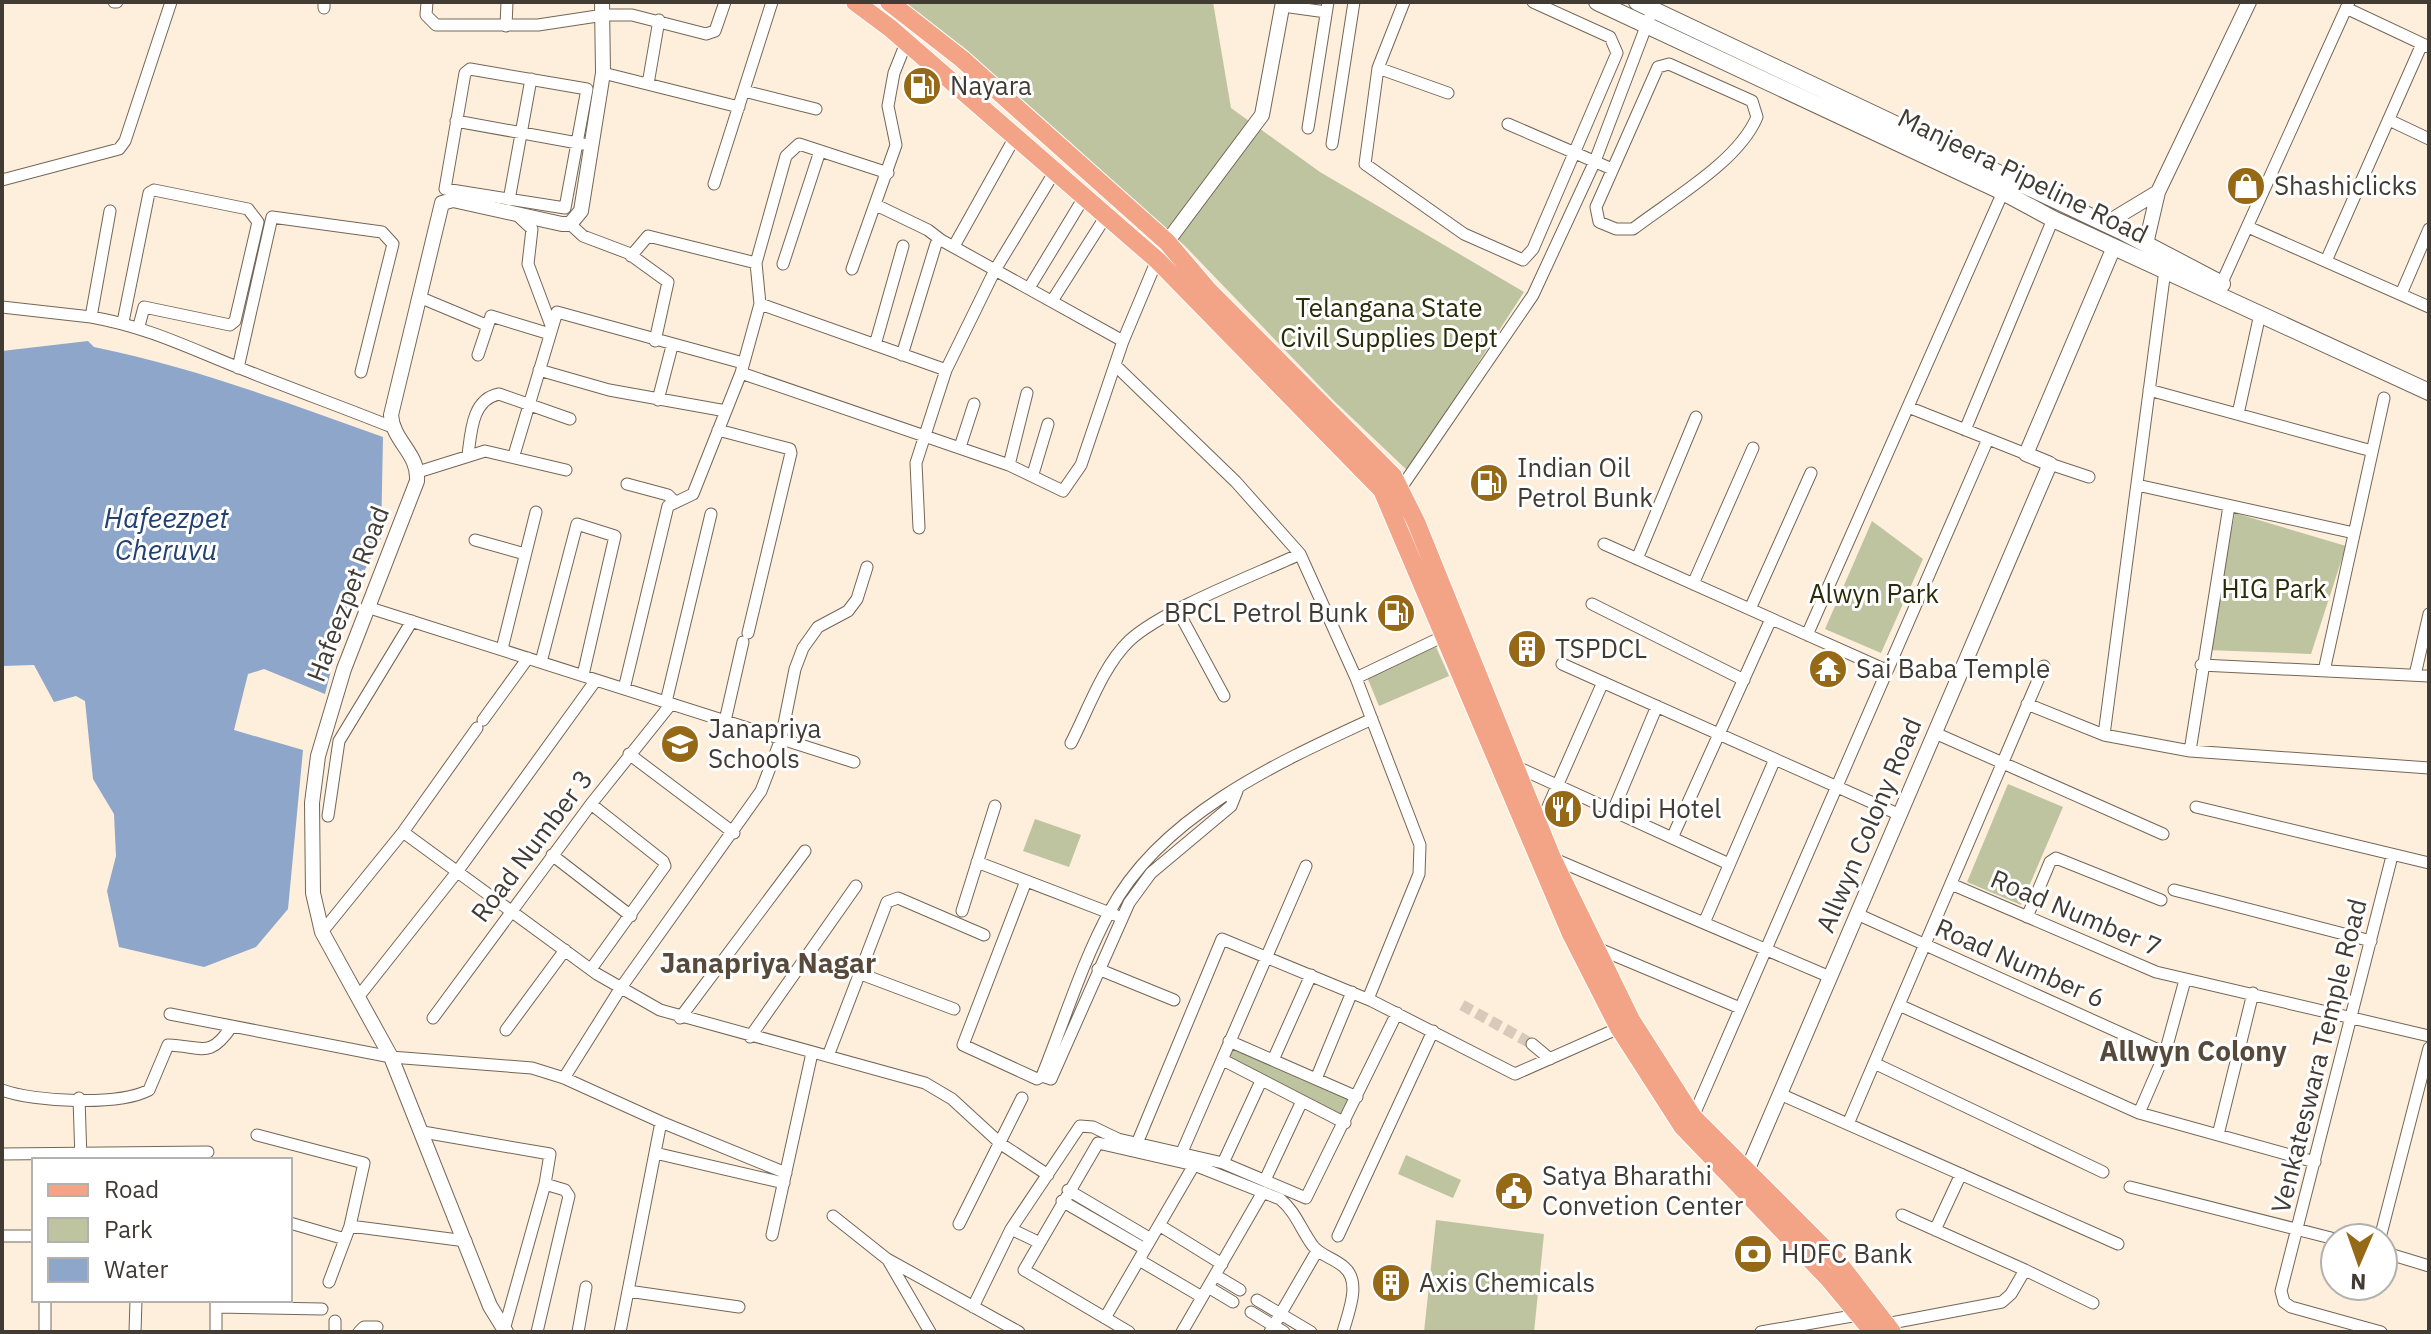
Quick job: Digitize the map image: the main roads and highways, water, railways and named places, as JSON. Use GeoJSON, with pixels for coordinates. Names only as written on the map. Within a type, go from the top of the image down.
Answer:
{"type":"FeatureCollection","features":[{"type":"Feature","properties":{"kind":"main road"},"geometry":{"type":"LineString","coordinates":[[855,2],[1222,314],[1357,438],[1401,488],[1552,858],[1631,1020],[1693,1117],[1837,1261],[1884,1329]]}},
{"type":"Feature","properties":{"kind":"main road"},"geometry":{"type":"LineString","coordinates":[[889,2],[962,59],[1167,242],[1222,314],[1382,490],[1571,934],[1619,1028],[1682,1126],[1858,1315],[1884,1329]]}},
{"type":"Feature","properties":{"kind":"main road","name":"Manjeera Pipeline Road"},"geometry":{"type":"LineString","coordinates":[[1597,2],[1653,13],[1940,154],[2105,224],[2146,244],[2260,314],[2429,392]]}},
{"type":"Feature","properties":{"kind":"main road","name":"Manjeera Pipeline Road"},"geometry":{"type":"LineString","coordinates":[[1940,154],[2053,219],[2165,270],[2220,288],[2429,383]]}},
{"type":"Feature","properties":{"kind":"water","name":"Hafeezpet Cheruvu"},"geometry":{"type":"Polygon","coordinates":[[[88,341],[94,347],[204,375],[383,437],[381,538],[348,603],[325,694],[264,669],[248,674],[234,730],[303,750],[288,909],[256,947],[204,967],[119,947],[107,891],[116,856],[114,814],[93,779],[85,701],[76,696],[54,702],[34,665],[2,666],[2,351],[88,341]]]}},
{"type":"Feature","properties":{"kind":"tunnel"},"geometry":{"type":"LineString","coordinates":[[1462,1005],[1532,1044]]}},
{"type":"Feature","properties":{"kind":"place","name":"Nayara"},"geometry":{"type":"Point","coordinates":[922,86]}},
{"type":"Feature","properties":{"kind":"place","name":"Shashiclicks"},"geometry":{"type":"Point","coordinates":[2246,186]}},
{"type":"Feature","properties":{"kind":"place","name":"Indian Oil Petrol Bunk"},"geometry":{"type":"Point","coordinates":[1489,483]}},
{"type":"Feature","properties":{"kind":"place","name":"BPCL Petrol Bunk"},"geometry":{"type":"Point","coordinates":[1396,613]}},
{"type":"Feature","properties":{"kind":"place","name":"TSPDCL"},"geometry":{"type":"Point","coordinates":[1527,649]}},
{"type":"Feature","properties":{"kind":"place","name":"Sai Baba Temple"},"geometry":{"type":"Point","coordinates":[1828,669]}},
{"type":"Feature","properties":{"kind":"place","name":"Janapriya Schools"},"geometry":{"type":"Point","coordinates":[680,744]}},
{"type":"Feature","properties":{"kind":"place","name":"Udipi Hotel"},"geometry":{"type":"Point","coordinates":[1563,809]}},
{"type":"Feature","properties":{"kind":"place","name":"Satya Bharathi Convetion Center"},"geometry":{"type":"Point","coordinates":[1514,1191]}},
{"type":"Feature","properties":{"kind":"place","name":"HDFC Bank"},"geometry":{"type":"Point","coordinates":[1753,1254]}},
{"type":"Feature","properties":{"kind":"place","name":"Axis Chemicals"},"geometry":{"type":"Point","coordinates":[1391,1283]}},
{"type":"Feature","properties":{"kind":"district","name":"Janapriya Nagar"},"geometry":{"type":"Point","coordinates":[768,963]}},
{"type":"Feature","properties":{"kind":"district","name":"Allwyn Colony"},"geometry":{"type":"Point","coordinates":[2193,1051]}},
{"type":"Feature","properties":{"kind":"park label","name":"Telangana State Civil Supplies Dept"},"geometry":{"type":"Point","coordinates":[1389,323]}},
{"type":"Feature","properties":{"kind":"park label","name":"HIG Park"},"geometry":{"type":"Point","coordinates":[2274,589]}},
{"type":"Feature","properties":{"kind":"park label","name":"Alwyn Park"},"geometry":{"type":"Point","coordinates":[1874,594]}}]}
